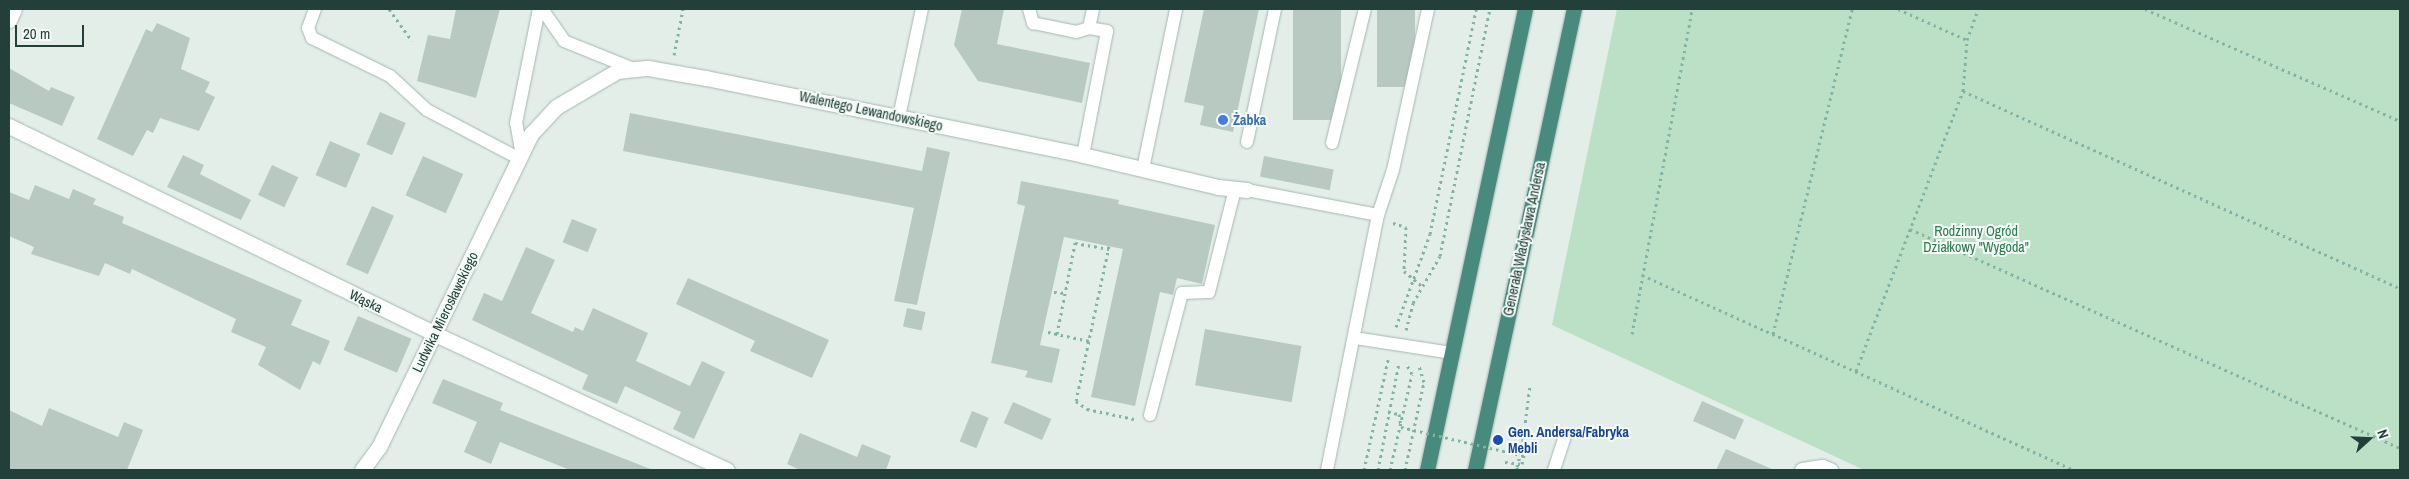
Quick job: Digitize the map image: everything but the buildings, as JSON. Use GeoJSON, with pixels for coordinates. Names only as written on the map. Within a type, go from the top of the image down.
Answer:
{"type":"FeatureCollection","features":[{"type":"Feature","properties":{"kind":"highway"},"geometry":{"type":"LineString","coordinates":[[1427,470],[1525,9]]}},
{"type":"Feature","properties":{"kind":"highway","name":"Generała Władysława Andersa"},"geometry":{"type":"LineString","coordinates":[[1475,470],[1574,9]]}},
{"type":"Feature","properties":{"kind":"street"},"geometry":{"type":"LineString","coordinates":[[9,20],[14,9]]}},
{"type":"Feature","properties":{"kind":"street","name":"Walentego Lewandowskiego"},"geometry":{"type":"LineString","coordinates":[[519,154],[556,107],[604,76],[630,68],[706,78],[1241,189]]}},
{"type":"Feature","properties":{"kind":"street","name":"Wąska"},"geometry":{"type":"LineString","coordinates":[[9,126],[435,334],[727,470]]}},
{"type":"Feature","properties":{"kind":"street","name":"Ludwika Mierosławskiego"},"geometry":{"type":"LineString","coordinates":[[362,470],[379,447],[435,334],[519,154]]}},
{"type":"Feature","properties":{"kind":"street"},"geometry":{"type":"LineString","coordinates":[[1802,470],[1822,466],[1830,470]]}},
{"type":"Feature","properties":{"kind":"lane"},"geometry":{"type":"LineString","coordinates":[[315,9],[308,28],[312,38],[390,76],[427,110],[519,154]]}},
{"type":"Feature","properties":{"kind":"lane"},"geometry":{"type":"LineString","coordinates":[[519,154],[516,123],[541,9]]}},
{"type":"Feature","properties":{"kind":"lane"},"geometry":{"type":"LineString","coordinates":[[541,9],[564,41],[630,68]]}},
{"type":"Feature","properties":{"kind":"lane"},"geometry":{"type":"LineString","coordinates":[[899,117],[922,9]]}},
{"type":"Feature","properties":{"kind":"lane"},"geometry":{"type":"LineString","coordinates":[[1029,9],[1033,23],[1076,32],[1089,28],[1107,31],[1083,155]]}},
{"type":"Feature","properties":{"kind":"lane"},"geometry":{"type":"LineString","coordinates":[[1089,28],[1093,9]]}},
{"type":"Feature","properties":{"kind":"lane"},"geometry":{"type":"LineString","coordinates":[[1143,169],[1176,9]]}},
{"type":"Feature","properties":{"kind":"lane"},"geometry":{"type":"LineString","coordinates":[[1247,142],[1275,9]]}},
{"type":"Feature","properties":{"kind":"lane"},"geometry":{"type":"LineString","coordinates":[[1332,143],[1365,9]]}},
{"type":"Feature","properties":{"kind":"lane"},"geometry":{"type":"LineString","coordinates":[[1327,470],[1355,338],[1378,215],[1393,170],[1428,9]]}},
{"type":"Feature","properties":{"kind":"lane"},"geometry":{"type":"LineString","coordinates":[[1150,415],[1182,293],[1210,292],[1241,189],[1378,215]]}},
{"type":"Feature","properties":{"kind":"lane"},"geometry":{"type":"LineString","coordinates":[[1355,338],[1398,348],[1452,353]]}},
{"type":"Feature","properties":{"kind":"lane"},"geometry":{"type":"LineString","coordinates":[[1554,470],[1565,437]]}},
{"type":"Feature","properties":{"kind":"path"},"geometry":{"type":"LineString","coordinates":[[389,9],[412,41]]}},
{"type":"Feature","properties":{"kind":"path"},"geometry":{"type":"LineString","coordinates":[[676,43],[683,9]]}},
{"type":"Feature","properties":{"kind":"path"},"geometry":{"type":"LineString","coordinates":[[1378,470],[1398,348],[1401,305],[1430,234],[1476,9]]}},
{"type":"Feature","properties":{"kind":"path"},"geometry":{"type":"LineString","coordinates":[[1364,470],[1412,302],[1440,256],[1490,9]]}},
{"type":"Feature","properties":{"kind":"path"},"geometry":{"type":"LineString","coordinates":[[1632,334],[1692,9]]}},
{"type":"Feature","properties":{"kind":"path"},"geometry":{"type":"LineString","coordinates":[[1773,334],[1852,9]]}},
{"type":"Feature","properties":{"kind":"path"},"geometry":{"type":"LineString","coordinates":[[1898,9],[1967,40]]}},
{"type":"Feature","properties":{"kind":"path"},"geometry":{"type":"LineString","coordinates":[[1856,372],[1963,91],[1967,40],[1978,9]]}},
{"type":"Feature","properties":{"kind":"path"},"geometry":{"type":"LineString","coordinates":[[2144,9],[2400,120]]}},
{"type":"Feature","properties":{"kind":"path"},"geometry":{"type":"LineString","coordinates":[[1963,91],[2400,288]]}},
{"type":"Feature","properties":{"kind":"path"},"geometry":{"type":"LineString","coordinates":[[1378,215],[1406,228],[1404,271],[1422,286]]}},
{"type":"Feature","properties":{"kind":"path"},"geometry":{"type":"LineString","coordinates":[[1910,229],[2400,448]]}},
{"type":"Feature","properties":{"kind":"path"},"geometry":{"type":"LineString","coordinates":[[1057,334],[1075,243],[1109,248],[1076,401],[1087,409],[1141,420],[1150,415]]}},
{"type":"Feature","properties":{"kind":"path"},"geometry":{"type":"LineString","coordinates":[[1642,275],[2073,470]]}},
{"type":"Feature","properties":{"kind":"path"},"geometry":{"type":"LineString","coordinates":[[1054,292],[1065,294]]}},
{"type":"Feature","properties":{"kind":"path"},"geometry":{"type":"LineString","coordinates":[[1048,332],[1089,341]]}},
{"type":"Feature","properties":{"kind":"path"},"geometry":{"type":"LineString","coordinates":[[1390,470],[1412,374],[1398,348]]}},
{"type":"Feature","properties":{"kind":"path"},"geometry":{"type":"LineString","coordinates":[[1398,348],[1420,367],[1424,382],[1405,470]]}},
{"type":"Feature","properties":{"kind":"path"},"geometry":{"type":"LineString","coordinates":[[1517,469],[1522,448],[1530,385]]}},
{"type":"Feature","properties":{"kind":"path"},"geometry":{"type":"LineString","coordinates":[[1388,412],[1399,414],[1398,422],[1400,427]]}},
{"type":"Feature","properties":{"kind":"path"},"geometry":{"type":"LineString","coordinates":[[1400,427],[1520,455],[1523,460],[1522,464],[1505,462]]}},
{"type":"Feature","properties":{"kind":"green space","name":"Rodzinny Ogród Działkowy \"Wygoda\""},"geometry":{"type":"Polygon","coordinates":[[[1617,9],[2400,9],[2400,470],[1864,470],[1552,325],[1617,9]]]}},
{"type":"Feature","properties":{"kind":"place","name":"Żabka"},"geometry":{"type":"Point","coordinates":[1223,120]}},
{"type":"Feature","properties":{"kind":"place","name":"Gen. Andersa/Fabryka Mebli"},"geometry":{"type":"Point","coordinates":[1498,440]}}]}
